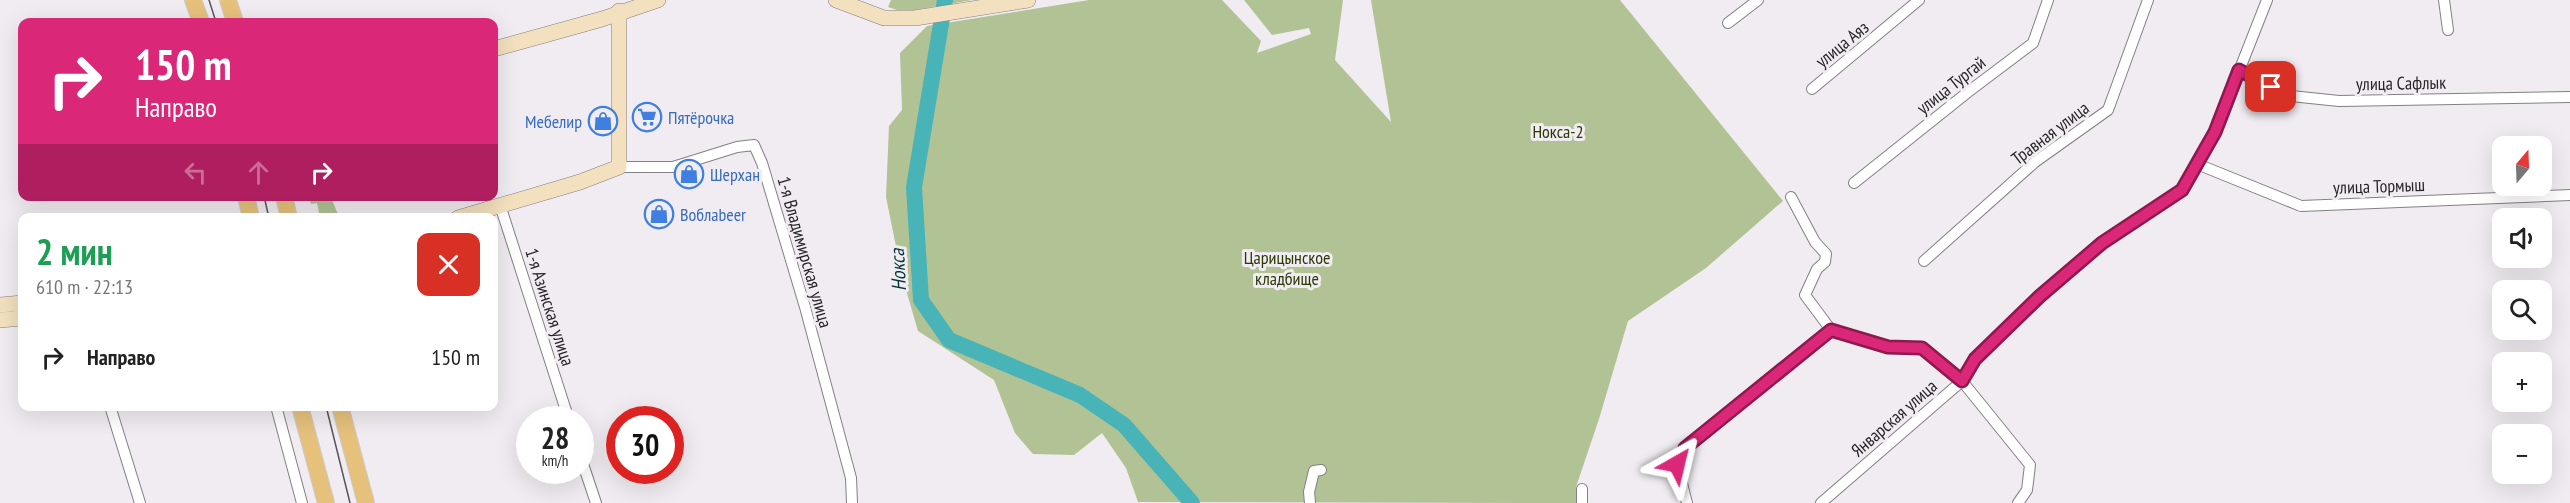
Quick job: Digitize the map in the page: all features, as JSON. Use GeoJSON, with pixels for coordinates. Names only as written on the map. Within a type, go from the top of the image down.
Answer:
{"type":"FeatureCollection","features":[{"type":"Feature","properties":{"kind":"main road"},"geometry":{"type":"LineString","coordinates":[[193,0],[200,18]]}},
{"type":"Feature","properties":{"kind":"main road"},"geometry":{"type":"LineString","coordinates":[[228,0],[234,18]]}},
{"type":"Feature","properties":{"kind":"main road"},"geometry":{"type":"LineString","coordinates":[[301,411],[326,503]]}},
{"type":"Feature","properties":{"kind":"main road"},"geometry":{"type":"LineString","coordinates":[[341,411],[366,503]]}},
{"type":"Feature","properties":{"kind":"street"},"geometry":{"type":"LineString","coordinates":[[498,48],[607,18],[619,6],[658,0]]}},
{"type":"Feature","properties":{"kind":"street"},"geometry":{"type":"LineString","coordinates":[[836,0],[884,18],[915,18],[1028,0]]}},
{"type":"Feature","properties":{"kind":"street"},"geometry":{"type":"LineString","coordinates":[[1728,23],[1758,0]]}},
{"type":"Feature","properties":{"kind":"street","name":"улица Аяз"},"geometry":{"type":"LineString","coordinates":[[1812,89],[1919,0]]}},
{"type":"Feature","properties":{"kind":"street","name":"улица Тургай"},"geometry":{"type":"LineString","coordinates":[[1854,183],[2033,43],[2048,0]]}},
{"type":"Feature","properties":{"kind":"street","name":"Травная улица"},"geometry":{"type":"LineString","coordinates":[[1924,261],[2035,162],[2108,110],[2148,0]]}},
{"type":"Feature","properties":{"kind":"street","name":"Январская улица"},"geometry":{"type":"LineString","coordinates":[[1821,503],[1962,381],[1975,359],[2040,296],[2102,243],[2182,190],[2215,132],[2267,0]]}},
{"type":"Feature","properties":{"kind":"street"},"geometry":{"type":"LineString","coordinates":[[2444,0],[2448,30]]}},
{"type":"Feature","properties":{"kind":"street"},"geometry":{"type":"LineString","coordinates":[[474,213],[580,182],[619,167],[619,6]]}},
{"type":"Feature","properties":{"kind":"street","name":"улица Сафлык"},"geometry":{"type":"LineString","coordinates":[[2239,70],[2291,96],[2339,101],[2570,97]]}},
{"type":"Feature","properties":{"kind":"street","name":"1-я Владимирская улица"},"geometry":{"type":"LineString","coordinates":[[619,167],[673,167],[737,147],[754,146],[762,163],[805,307],[851,478],[852,503]]}},
{"type":"Feature","properties":{"kind":"street","name":"улица Тормыш"},"geometry":{"type":"LineString","coordinates":[[2197,164],[2301,206],[2570,195]]}},
{"type":"Feature","properties":{"kind":"street"},"geometry":{"type":"LineString","coordinates":[[1791,197],[1815,242],[1826,254],[1825,262],[1817,269],[1805,295],[1831,330],[1888,347],[1922,348],[1962,381],[2030,465],[2027,490],[2018,503]]}},
{"type":"Feature","properties":{"kind":"street","name":"1-я Азинская улица"},"geometry":{"type":"LineString","coordinates":[[500,205],[565,406]]}},
{"type":"Feature","properties":{"kind":"street"},"geometry":{"type":"LineString","coordinates":[[0,305],[18,303]]}},
{"type":"Feature","properties":{"kind":"street"},"geometry":{"type":"LineString","coordinates":[[0,320],[18,318]]}},
{"type":"Feature","properties":{"kind":"street"},"geometry":{"type":"LineString","coordinates":[[1687,503],[1677,464],[1685,448],[1831,330]]}},
{"type":"Feature","properties":{"kind":"street"},"geometry":{"type":"LineString","coordinates":[[112,411],[140,503]]}},
{"type":"Feature","properties":{"kind":"street"},"geometry":{"type":"LineString","coordinates":[[277,411],[302,503]]}},
{"type":"Feature","properties":{"kind":"street"},"geometry":{"type":"LineString","coordinates":[[1310,503],[1309,492],[1314,471],[1321,470]]}},
{"type":"Feature","properties":{"kind":"street"},"geometry":{"type":"LineString","coordinates":[[590,484],[597,503]]}},
{"type":"Feature","properties":{"kind":"street"},"geometry":{"type":"LineString","coordinates":[[1582,489],[1582,503]]}},
{"type":"Feature","properties":{"kind":"green space"},"geometry":{"type":"Polygon","coordinates":[[[891,0],[972,0],[903,12],[888,7],[891,0]]]}},
{"type":"Feature","properties":{"kind":"green space"},"geometry":{"type":"Polygon","coordinates":[[[1089,0],[1222,0],[1261,41],[1257,53],[1311,34],[1309,28],[1272,35],[1244,0],[1343,0],[1335,60],[1391,122],[1371,0],[1620,0],[1783,201],[1706,268],[1628,321],[1576,487],[1577,503],[1138,502],[1126,468],[1102,433],[1074,455],[1033,454],[1015,433],[994,380],[918,331],[902,276],[886,197],[889,126],[902,110],[900,53],[927,26],[1089,0]]]}},
{"type":"Feature","properties":{"kind":"green space"},"geometry":{"type":"Polygon","coordinates":[[[310,201],[333,201],[337,213],[319,213],[317,203],[311,204],[310,201]]]}},
{"type":"Feature","properties":{"kind":"waterway","name":"Нокса"},"geometry":{"type":"LineString","coordinates":[[945,0],[914,187],[921,300],[949,340],[1080,395],[1124,425],[1192,503]]}},
{"type":"Feature","properties":{"kind":"tram line"},"geometry":{"type":"LineString","coordinates":[[209,0],[215,18]]}},
{"type":"Feature","properties":{"kind":"tram line"},"geometry":{"type":"LineString","coordinates":[[265,201],[268,213]]}},
{"type":"Feature","properties":{"kind":"tram line"},"geometry":{"type":"LineString","coordinates":[[327,411],[350,503]]}},
{"type":"Feature","properties":{"kind":"place","name":"Пятёрочка"},"geometry":{"type":"Point","coordinates":[647,117]}},
{"type":"Feature","properties":{"kind":"place","name":"Мебелир"},"geometry":{"type":"Point","coordinates":[603,121]}},
{"type":"Feature","properties":{"kind":"place","name":"Шерхан"},"geometry":{"type":"Point","coordinates":[689,174]}},
{"type":"Feature","properties":{"kind":"place","name":"Воблаbeer"},"geometry":{"type":"Point","coordinates":[659,214]}},
{"type":"Feature","properties":{"kind":"route"},"geometry":{"type":"LineString","coordinates":[[1677,464],[1685,448],[1831,330],[1888,347],[1922,348],[1962,381],[1975,359],[2040,296],[2102,243],[2182,190],[2215,132],[2239,70],[2271,87]]}},
{"type":"Feature","properties":{"kind":"park label","name":"Нокса-2"},"geometry":{"type":"Point","coordinates":[1558,131]}},
{"type":"Feature","properties":{"kind":"park label","name":"Царицынское кладбище"},"geometry":{"type":"Point","coordinates":[1287,267]}}]}
